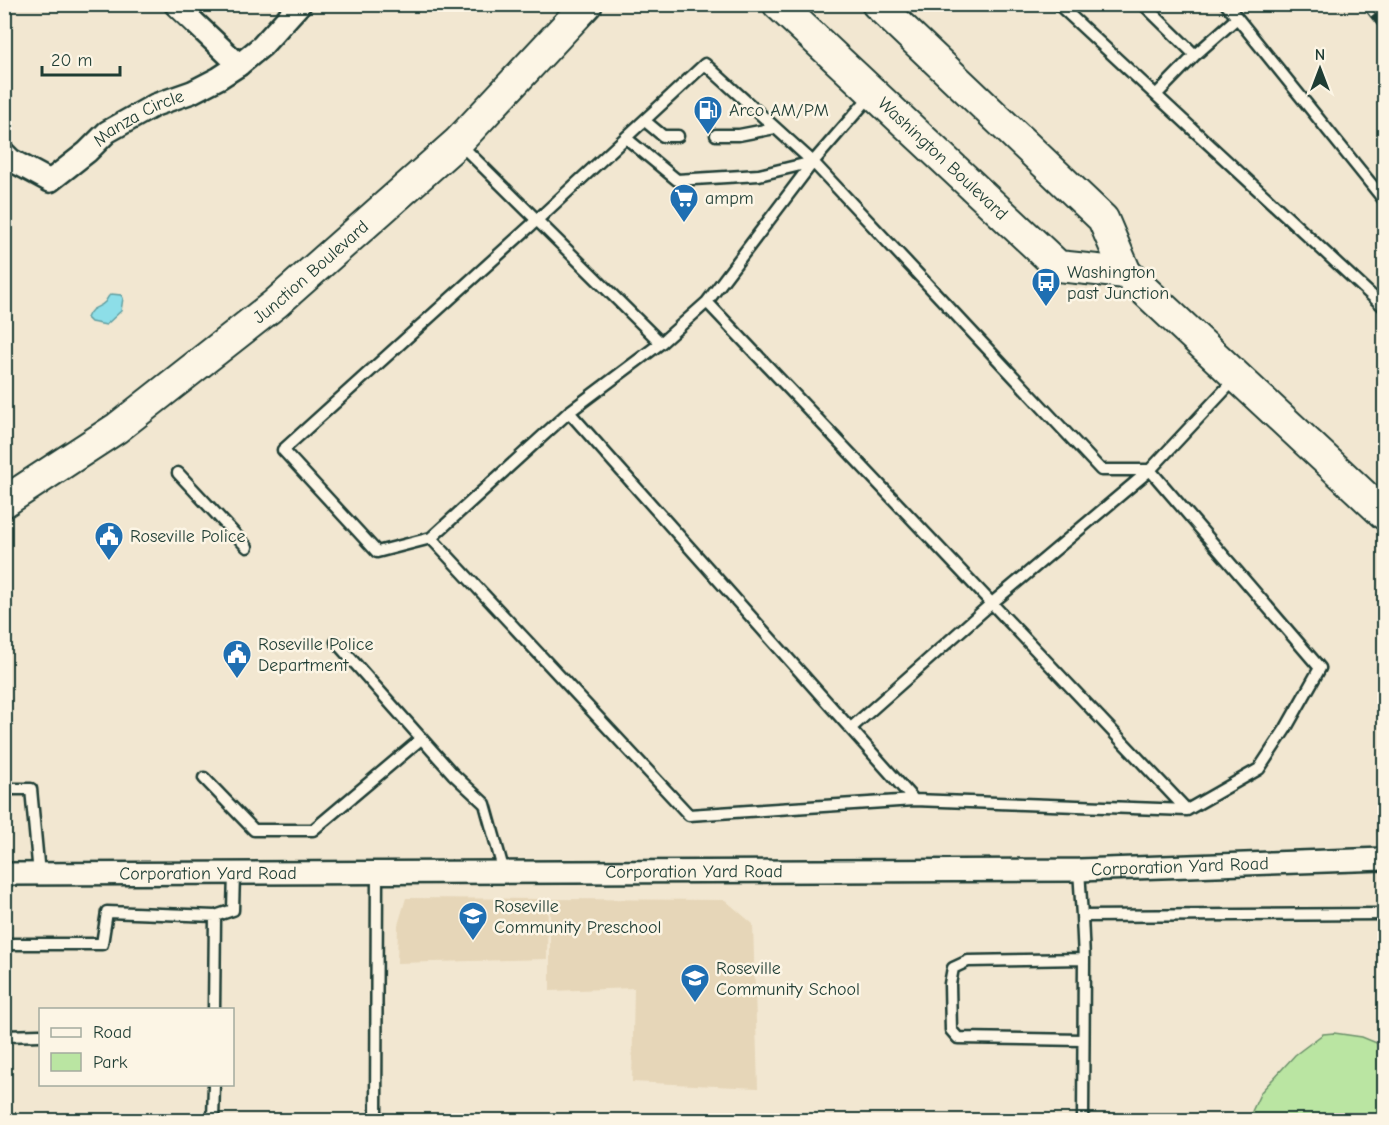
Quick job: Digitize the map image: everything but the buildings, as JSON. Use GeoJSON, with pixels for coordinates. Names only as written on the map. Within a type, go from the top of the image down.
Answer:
{"type":"FeatureCollection","features":[{"type":"Feature","properties":{"kind":"main road"},"geometry":{"type":"LineString","coordinates":[[582,10],[611,4]]}},
{"type":"Feature","properties":{"kind":"main road","name":"Washington Boulevard"},"geometry":{"type":"LineString","coordinates":[[778,4],[1058,266],[1126,273]]}},
{"type":"Feature","properties":{"kind":"main road"},"geometry":{"type":"LineString","coordinates":[[877,4],[1103,219],[1126,273],[1384,513]]}},
{"type":"Feature","properties":{"kind":"main road","name":"Junction Boulevard"},"geometry":{"type":"LineString","coordinates":[[4,502],[117,428],[275,304],[458,142],[582,10]]}},
{"type":"Feature","properties":{"kind":"street"},"geometry":{"type":"LineString","coordinates":[[175,4],[239,65]]}},
{"type":"Feature","properties":{"kind":"street","name":"Manza Circle"},"geometry":{"type":"LineString","coordinates":[[4,153],[11,160],[50,181],[87,152],[106,132],[155,105],[192,92],[239,65],[262,46],[300,4]]}},
{"type":"Feature","properties":{"kind":"street","name":"Corporation Yard Road"},"geometry":{"type":"LineString","coordinates":[[4,874],[1080,870],[1384,859]]}},
{"type":"Feature","properties":{"kind":"lane"},"geometry":{"type":"LineString","coordinates":[[1059,4],[1384,308]]}},
{"type":"Feature","properties":{"kind":"lane"},"geometry":{"type":"LineString","coordinates":[[1143,4],[1196,56]]}},
{"type":"Feature","properties":{"kind":"lane"},"geometry":{"type":"LineString","coordinates":[[1226,4],[1384,200]]}},
{"type":"Feature","properties":{"kind":"lane"},"geometry":{"type":"LineString","coordinates":[[1156,95],[1237,18]]}},
{"type":"Feature","properties":{"kind":"lane"},"geometry":{"type":"LineString","coordinates":[[431,538],[689,815],[914,800],[1187,810],[1259,769],[1286,728],[1320,668],[1150,470],[1101,470],[813,162],[705,64],[283,450],[377,552],[431,538],[569,412],[661,343],[707,302],[813,162],[873,93]]}},
{"type":"Feature","properties":{"kind":"lane"},"geometry":{"type":"LineString","coordinates":[[645,121],[663,136],[678,136]]}},
{"type":"Feature","properties":{"kind":"lane"},"geometry":{"type":"LineString","coordinates":[[716,135],[739,135],[775,128]]}},
{"type":"Feature","properties":{"kind":"lane"},"geometry":{"type":"LineString","coordinates":[[626,138],[676,180],[759,175],[813,162]]}},
{"type":"Feature","properties":{"kind":"lane"},"geometry":{"type":"LineString","coordinates":[[458,142],[661,343]]}},
{"type":"Feature","properties":{"kind":"lane"},"geometry":{"type":"LineString","coordinates":[[707,302],[1187,810]]}},
{"type":"Feature","properties":{"kind":"lane"},"geometry":{"type":"LineString","coordinates":[[851,728],[992,603],[1150,470],[1237,376]]}},
{"type":"Feature","properties":{"kind":"lane"},"geometry":{"type":"LineString","coordinates":[[569,412],[914,800]]}},
{"type":"Feature","properties":{"kind":"lane"},"geometry":{"type":"LineString","coordinates":[[178,473],[247,547]]}},
{"type":"Feature","properties":{"kind":"lane"},"geometry":{"type":"LineString","coordinates":[[336,642],[453,774],[485,804],[504,872]]}},
{"type":"Feature","properties":{"kind":"lane"},"geometry":{"type":"LineString","coordinates":[[204,778],[254,830],[313,830],[422,739]]}},
{"type":"Feature","properties":{"kind":"lane"},"geometry":{"type":"LineString","coordinates":[[4,789],[31,789],[39,874]]}},
{"type":"Feature","properties":{"kind":"lane"},"geometry":{"type":"LineString","coordinates":[[1080,870],[1084,958],[1083,1120]]}},
{"type":"Feature","properties":{"kind":"lane"},"geometry":{"type":"LineString","coordinates":[[376,1120],[377,872]]}},
{"type":"Feature","properties":{"kind":"lane"},"geometry":{"type":"LineString","coordinates":[[4,944],[102,944],[107,912],[215,916],[233,910],[234,873]]}},
{"type":"Feature","properties":{"kind":"lane"},"geometry":{"type":"LineString","coordinates":[[1082,916],[1384,914]]}},
{"type":"Feature","properties":{"kind":"lane"},"geometry":{"type":"LineString","coordinates":[[214,1008],[215,916]]}},
{"type":"Feature","properties":{"kind":"lane"},"geometry":{"type":"LineString","coordinates":[[1083,1040],[958,1038],[951,1030],[950,984],[953,968],[968,961],[1084,958]]}},
{"type":"Feature","properties":{"kind":"lane"},"geometry":{"type":"LineString","coordinates":[[4,1036],[39,1035]]}},
{"type":"Feature","properties":{"kind":"lane"},"geometry":{"type":"LineString","coordinates":[[213,1120],[214,1086]]}},
{"type":"Feature","properties":{"kind":"shaded area","name":"Roseville Community Preschool"},"geometry":{"type":"Polygon","coordinates":[[[406,898],[548,899],[547,959],[397,963],[398,925],[406,898]]]}},
{"type":"Feature","properties":{"kind":"shaded area","name":"Roseville Community School"},"geometry":{"type":"Polygon","coordinates":[[[550,899],[725,900],[753,924],[758,1088],[632,1082],[634,988],[550,991],[550,899]]]}},
{"type":"Feature","properties":{"kind":"green space"},"geometry":{"type":"Polygon","coordinates":[[[1334,1033],[1362,1037],[1384,1046],[1384,1120],[1248,1120],[1261,1092],[1295,1055],[1323,1034],[1334,1033]]]}},
{"type":"Feature","properties":{"kind":"water"},"geometry":{"type":"Polygon","coordinates":[[[111,294],[121,295],[123,298],[121,311],[106,325],[91,322],[87,318],[89,314],[103,304],[111,294]]]}},
{"type":"Feature","properties":{"kind":"railway"},"geometry":{"type":"LineString","coordinates":[[1364,4],[1384,29]]}},
{"type":"Feature","properties":{"kind":"place","name":"Arco AM/PM"},"geometry":{"type":"Point","coordinates":[708,136]}},
{"type":"Feature","properties":{"kind":"place","name":"ampm"},"geometry":{"type":"Point","coordinates":[684,224]}},
{"type":"Feature","properties":{"kind":"place","name":"Washington past Junction"},"geometry":{"type":"Point","coordinates":[1046,308]}},
{"type":"Feature","properties":{"kind":"place","name":"Roseville Police"},"geometry":{"type":"Point","coordinates":[109,562]}},
{"type":"Feature","properties":{"kind":"place","name":"Roseville Police Department"},"geometry":{"type":"Point","coordinates":[237,680]}},
{"type":"Feature","properties":{"kind":"place","name":"Roseville Community Preschool"},"geometry":{"type":"Point","coordinates":[473,942]}},
{"type":"Feature","properties":{"kind":"place","name":"Roseville Community School"},"geometry":{"type":"Point","coordinates":[695,1004]}}]}
